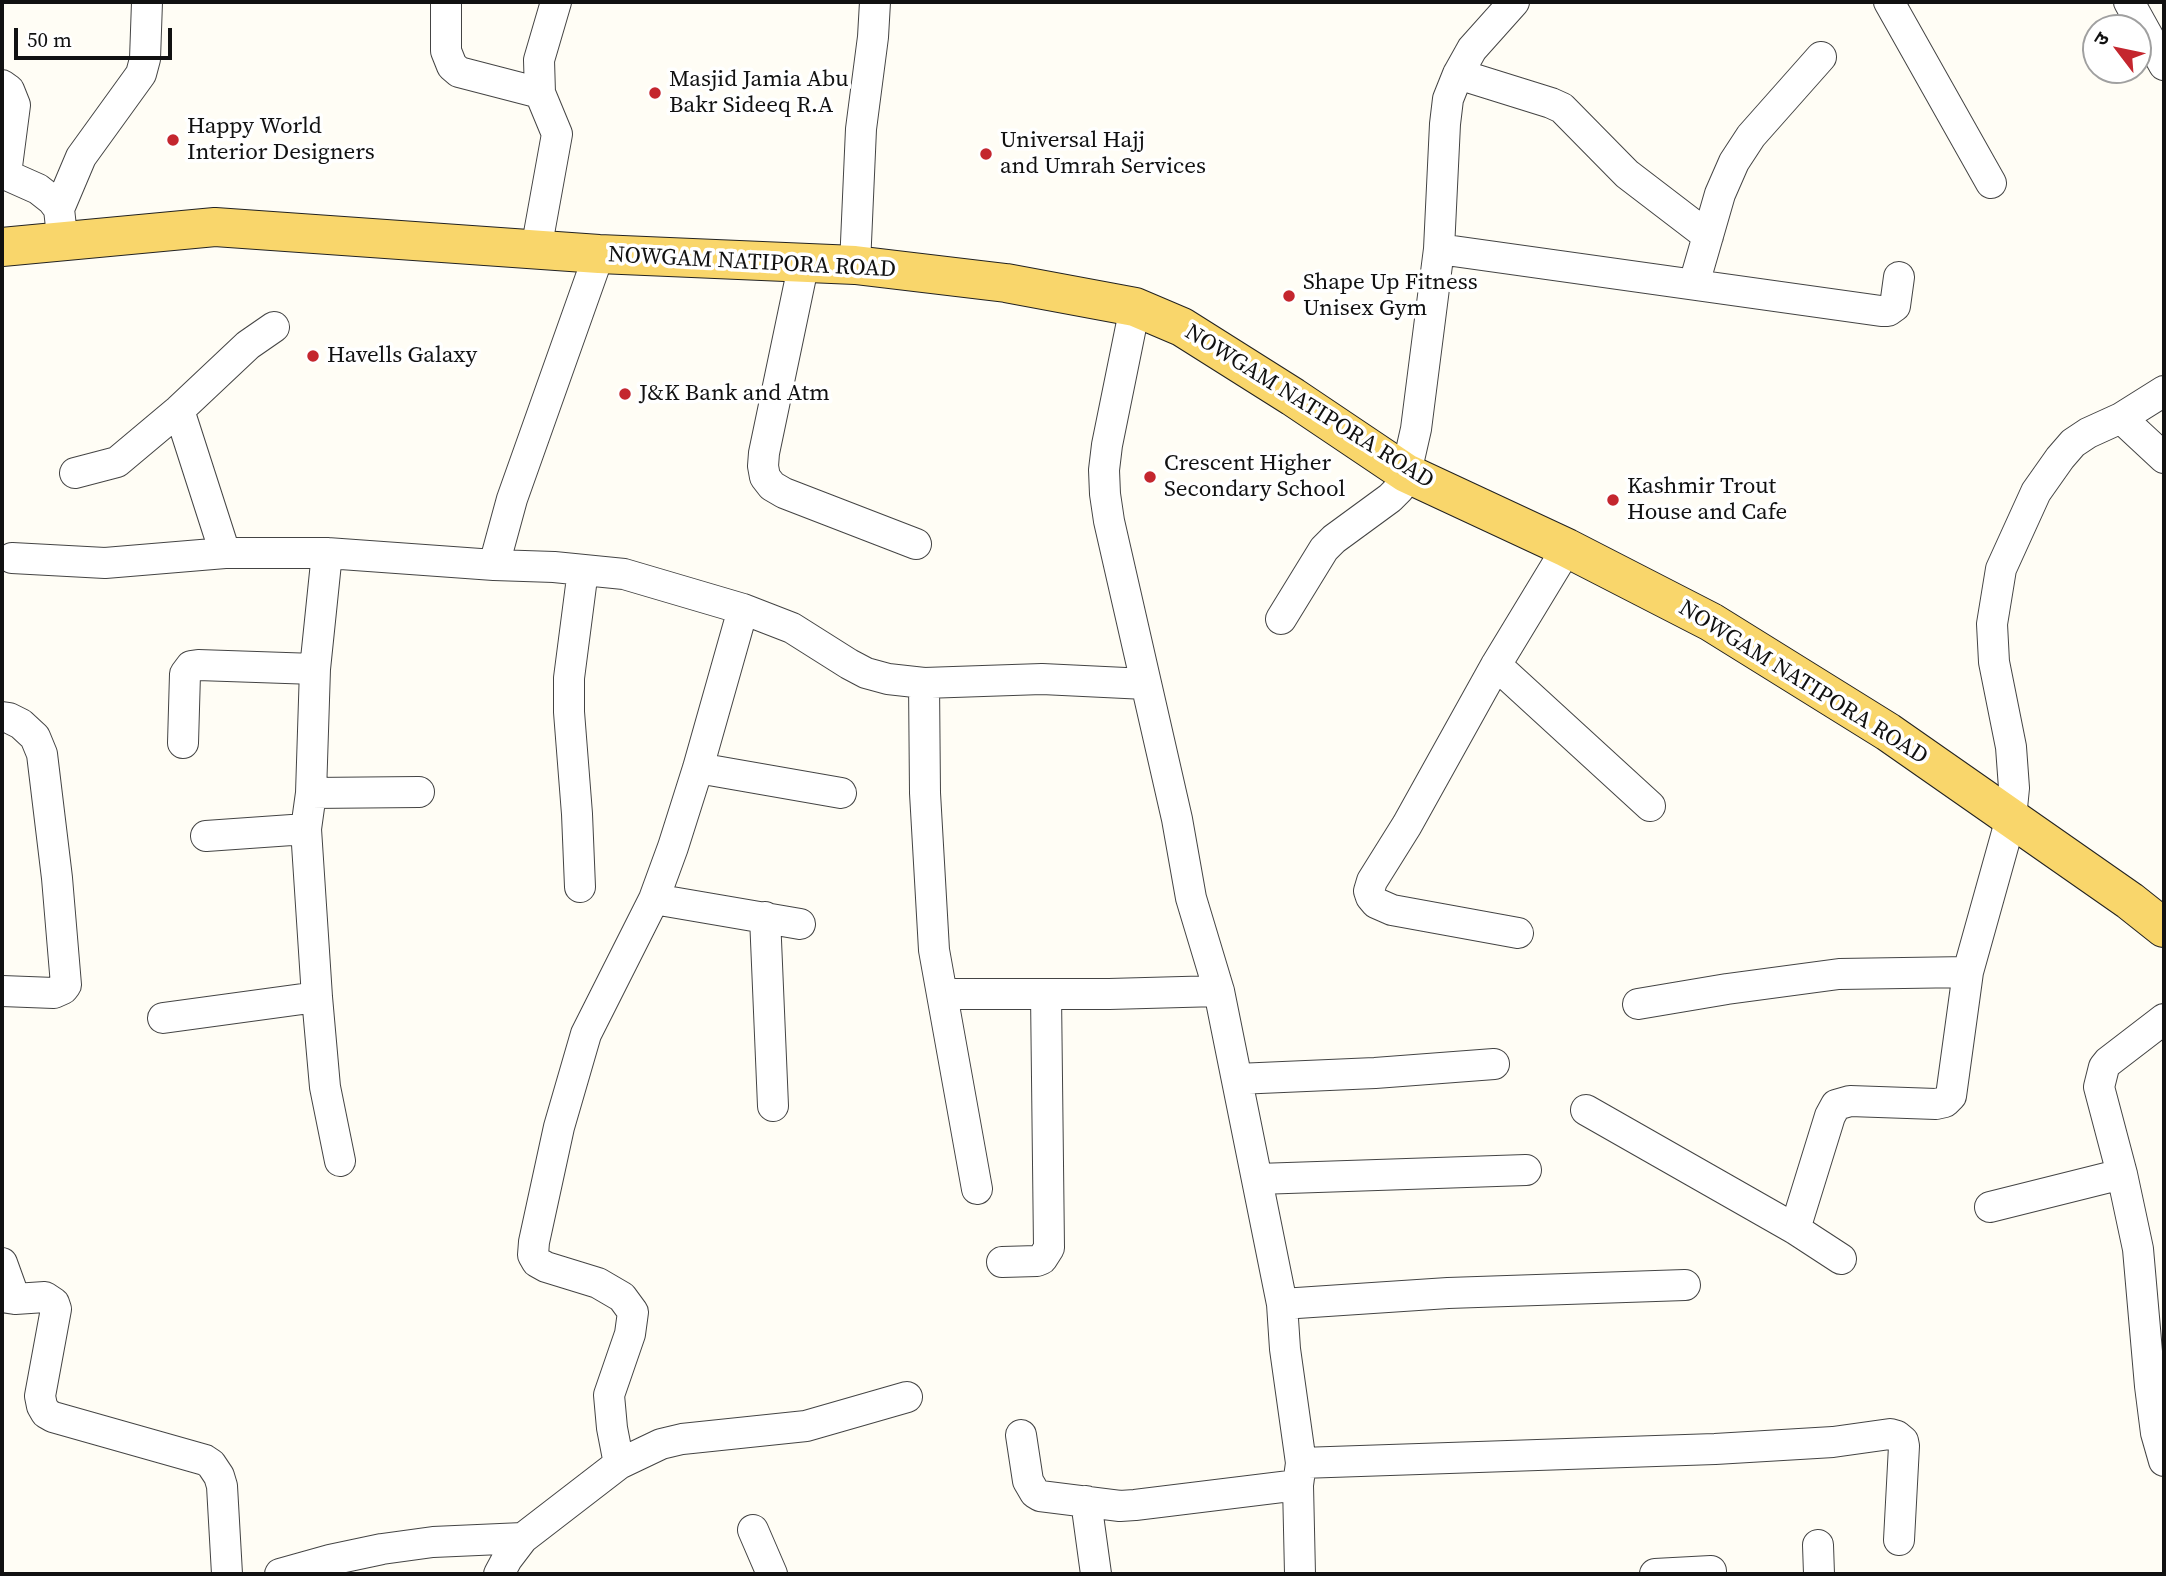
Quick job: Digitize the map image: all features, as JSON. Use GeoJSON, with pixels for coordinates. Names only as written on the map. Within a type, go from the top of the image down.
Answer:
{"type":"FeatureCollection","features":[{"type":"Feature","properties":{"kind":"main road","name":"NOWGAM NATIPORA ROAD"},"geometry":{"type":"LineString","coordinates":[[2,247],[60,225],[215,227],[598,254],[855,265],[1006,283],[1135,307],[1182,327],[1406,473],[1567,548],[1711,622],[1888,732],[2130,901],[2164,928]]}},
{"type":"Feature","properties":{"kind":"street"},"geometry":{"type":"LineString","coordinates":[[60,225],[81,157],[141,74],[145,59],[147,2]]}},
{"type":"Feature","properties":{"kind":"street"},"geometry":{"type":"LineString","coordinates":[[446,2],[446,51],[452,66],[459,72],[540,93]]}},
{"type":"Feature","properties":{"kind":"street"},"geometry":{"type":"LineString","coordinates":[[536,250],[557,134],[540,93],[539,60],[556,2]]}},
{"type":"Feature","properties":{"kind":"street"},"geometry":{"type":"LineString","coordinates":[[855,265],[861,129],[875,2]]}},
{"type":"Feature","properties":{"kind":"street"},"geometry":{"type":"LineString","coordinates":[[1281,619],[1324,549],[1334,538],[1390,498],[1399,489],[1406,473],[1416,429],[1438,249],[1444,124],[1448,99],[1472,49],[1514,2]]}},
{"type":"Feature","properties":{"kind":"street"},"geometry":{"type":"LineString","coordinates":[[1889,2],[1991,183]]}},
{"type":"Feature","properties":{"kind":"street"},"geometry":{"type":"LineString","coordinates":[[2129,2],[2164,65]]}},
{"type":"Feature","properties":{"kind":"street"},"geometry":{"type":"LineString","coordinates":[[1695,284],[1720,194],[1734,162],[1751,136],[1821,57]]}},
{"type":"Feature","properties":{"kind":"street"},"geometry":{"type":"LineString","coordinates":[[1458,74],[1563,108],[1628,174],[1708,236]]}},
{"type":"Feature","properties":{"kind":"street"},"geometry":{"type":"LineString","coordinates":[[2,85],[9,89],[15,105],[4,174],[38,190],[52,200],[60,225]]}},
{"type":"Feature","properties":{"kind":"street"},"geometry":{"type":"LineString","coordinates":[[1438,249],[1888,311],[1895,306],[1898,299],[1899,276]]}},
{"type":"Feature","properties":{"kind":"street"},"geometry":{"type":"LineString","coordinates":[[494,565],[512,499],[598,254]]}},
{"type":"Feature","properties":{"kind":"street"},"geometry":{"type":"LineString","coordinates":[[804,262],[764,453],[765,477],[772,486],[784,493],[916,544]]}},
{"type":"Feature","properties":{"kind":"street"},"geometry":{"type":"LineString","coordinates":[[1135,307],[1107,445],[1105,494],[1177,818],[1191,898],[1219,991],[1282,1304],[1299,1474],[1300,1574]]}},
{"type":"Feature","properties":{"kind":"street"},"geometry":{"type":"LineString","coordinates":[[75,473],[117,462],[179,410],[248,345],[274,327]]}},
{"type":"Feature","properties":{"kind":"street"},"geometry":{"type":"LineString","coordinates":[[1795,1229],[1830,1116],[1836,1105],[1850,1101],[1936,1104],[1945,1102],[1951,1096],[1968,972],[2011,818],[2014,788],[2011,747],[1994,662],[1993,624],[2001,569],[2036,492],[2073,443],[2121,418],[2164,391]]}},
{"type":"Feature","properties":{"kind":"street"},"geometry":{"type":"LineString","coordinates":[[179,410],[225,553]]}},
{"type":"Feature","properties":{"kind":"street"},"geometry":{"type":"LineString","coordinates":[[2121,418],[2164,458]]}},
{"type":"Feature","properties":{"kind":"street"},"geometry":{"type":"LineString","coordinates":[[1518,933],[1392,910],[1376,903],[1369,891],[1372,881],[1413,814],[1496,665],[1567,548]]}},
{"type":"Feature","properties":{"kind":"street"},"geometry":{"type":"LineString","coordinates":[[12,558],[122,562],[225,553],[327,553],[494,565],[554,566],[624,574],[743,609],[792,628],[866,673],[888,679],[924,683],[1042,679],[1146,684]]}},
{"type":"Feature","properties":{"kind":"street"},"geometry":{"type":"LineString","coordinates":[[327,553],[315,669],[311,793],[306,829],[326,1087],[340,1161]]}},
{"type":"Feature","properties":{"kind":"street"},"geometry":{"type":"LineString","coordinates":[[580,887],[569,678],[583,570]]}},
{"type":"Feature","properties":{"kind":"street"},"geometry":{"type":"LineString","coordinates":[[620,1464],[612,1428],[609,1395],[631,1334],[634,1312],[622,1297],[598,1283],[537,1262],[533,1255],[534,1242],[559,1127],[586,1034],[654,900],[698,768],[743,609]]}},
{"type":"Feature","properties":{"kind":"street"},"geometry":{"type":"LineString","coordinates":[[1496,665],[1650,806]]}},
{"type":"Feature","properties":{"kind":"street"},"geometry":{"type":"LineString","coordinates":[[183,743],[185,674],[191,666],[315,669]]}},
{"type":"Feature","properties":{"kind":"street"},"geometry":{"type":"LineString","coordinates":[[924,683],[925,793],[934,950],[977,1189]]}},
{"type":"Feature","properties":{"kind":"street"},"geometry":{"type":"LineString","coordinates":[[2,717],[21,724],[35,737],[42,754],[57,878],[66,985],[54,993],[2,990]]}},
{"type":"Feature","properties":{"kind":"street"},"geometry":{"type":"LineString","coordinates":[[698,768],[842,793]]}},
{"type":"Feature","properties":{"kind":"street"},"geometry":{"type":"LineString","coordinates":[[311,793],[419,792]]}},
{"type":"Feature","properties":{"kind":"street"},"geometry":{"type":"LineString","coordinates":[[206,836],[306,829]]}},
{"type":"Feature","properties":{"kind":"street"},"geometry":{"type":"LineString","coordinates":[[654,900],[800,923]]}},
{"type":"Feature","properties":{"kind":"street"},"geometry":{"type":"LineString","coordinates":[[765,917],[774,1106]]}},
{"type":"Feature","properties":{"kind":"street"},"geometry":{"type":"LineString","coordinates":[[1638,1004],[1839,974],[1968,972]]}},
{"type":"Feature","properties":{"kind":"street"},"geometry":{"type":"LineString","coordinates":[[942,994],[1046,995],[1219,991]]}},
{"type":"Feature","properties":{"kind":"street"},"geometry":{"type":"LineString","coordinates":[[1002,1262],[1037,1261],[1042,1259],[1049,1248],[1046,995]]}},
{"type":"Feature","properties":{"kind":"street"},"geometry":{"type":"LineString","coordinates":[[163,1018],[317,997]]}},
{"type":"Feature","properties":{"kind":"street"},"geometry":{"type":"LineString","coordinates":[[2164,1018],[2108,1062],[2099,1087],[2138,1249],[2150,1386],[2164,1461]]}},
{"type":"Feature","properties":{"kind":"street"},"geometry":{"type":"LineString","coordinates":[[1237,1079],[1494,1064]]}},
{"type":"Feature","properties":{"kind":"street"},"geometry":{"type":"LineString","coordinates":[[1587,1110],[1795,1229],[1841,1259]]}},
{"type":"Feature","properties":{"kind":"street"},"geometry":{"type":"LineString","coordinates":[[1258,1179],[1526,1170]]}},
{"type":"Feature","properties":{"kind":"street"},"geometry":{"type":"LineString","coordinates":[[1990,1207],[2122,1174]]}},
{"type":"Feature","properties":{"kind":"street"},"geometry":{"type":"LineString","coordinates":[[2,1264],[9,1298],[46,1297],[56,1308],[40,1396],[46,1413],[211,1464],[222,1486],[228,1574]]}},
{"type":"Feature","properties":{"kind":"street"},"geometry":{"type":"LineString","coordinates":[[1282,1304],[1448,1293],[1685,1285]]}},
{"type":"Feature","properties":{"kind":"street"},"geometry":{"type":"LineString","coordinates":[[499,1574],[523,1538],[620,1464],[661,1444],[806,1426],[907,1397]]}},
{"type":"Feature","properties":{"kind":"street"},"geometry":{"type":"LineString","coordinates":[[1021,1435],[1028,1481],[1035,1493],[1040,1496],[1120,1506],[1299,1474],[1715,1449],[1833,1441],[1890,1434],[1903,1441],[1904,1446],[1899,1540]]}},
{"type":"Feature","properties":{"kind":"street"},"geometry":{"type":"LineString","coordinates":[[1086,1501],[1096,1574]]}},
{"type":"Feature","properties":{"kind":"street"},"geometry":{"type":"LineString","coordinates":[[753,1530],[772,1574]]}},
{"type":"Feature","properties":{"kind":"street"},"geometry":{"type":"LineString","coordinates":[[280,1574],[382,1549],[433,1542],[523,1538]]}},
{"type":"Feature","properties":{"kind":"street"},"geometry":{"type":"LineString","coordinates":[[1655,1574],[1712,1571]]}},
{"type":"Feature","properties":{"kind":"place","name":"Masjid Jamia Abu Bakr Sideeq R.A"},"geometry":{"type":"Point","coordinates":[655,93]}},
{"type":"Feature","properties":{"kind":"place","name":"Happy World Interior Designers"},"geometry":{"type":"Point","coordinates":[173,140]}},
{"type":"Feature","properties":{"kind":"place","name":"Universal Hajj and Umrah Services"},"geometry":{"type":"Point","coordinates":[986,154]}},
{"type":"Feature","properties":{"kind":"place","name":"Shape Up Fitness Unisex Gym"},"geometry":{"type":"Point","coordinates":[1289,296]}},
{"type":"Feature","properties":{"kind":"place","name":"Havells Galaxy"},"geometry":{"type":"Point","coordinates":[313,356]}},
{"type":"Feature","properties":{"kind":"place","name":"J&K Bank and Atm"},"geometry":{"type":"Point","coordinates":[625,394]}},
{"type":"Feature","properties":{"kind":"place","name":"Crescent Higher Secondary School"},"geometry":{"type":"Point","coordinates":[1150,477]}},
{"type":"Feature","properties":{"kind":"place","name":"Kashmir Trout House and Cafe"},"geometry":{"type":"Point","coordinates":[1613,500]}}]}
